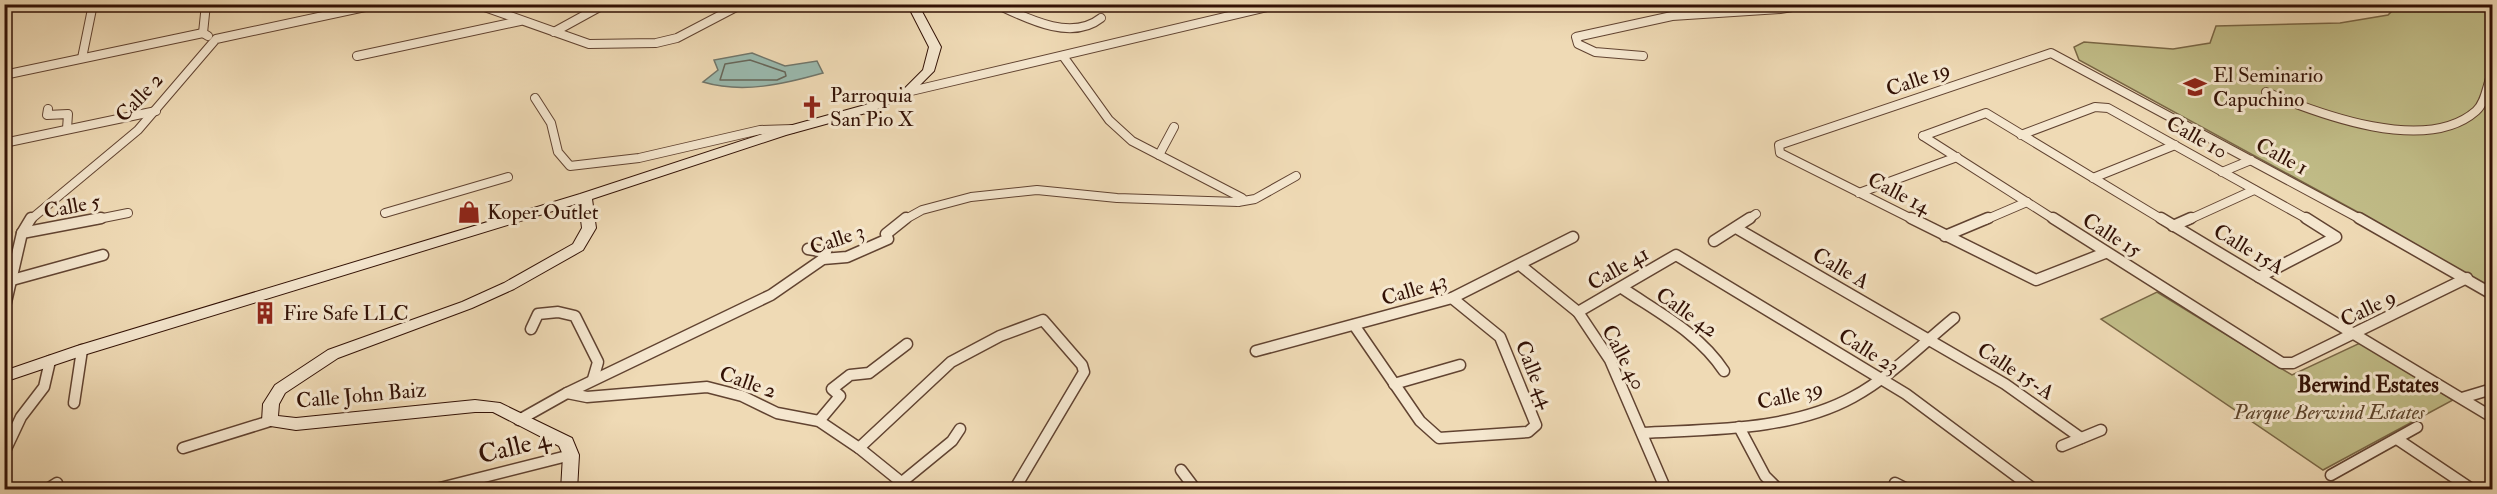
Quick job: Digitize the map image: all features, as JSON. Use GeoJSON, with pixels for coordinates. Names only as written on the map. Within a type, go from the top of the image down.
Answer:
{"type":"FeatureCollection","features":[{"type":"Feature","properties":{"kind":"street"},"geometry":{"type":"LineString","coordinates":[[82,58],[93,4]]}},
{"type":"Feature","properties":{"kind":"street"},"geometry":{"type":"LineString","coordinates":[[203,33],[206,4]]}},
{"type":"Feature","properties":{"kind":"street"},"geometry":{"type":"LineString","coordinates":[[4,75],[203,33],[216,39],[379,4]]}},
{"type":"Feature","properties":{"kind":"street"},"geometry":{"type":"LineString","coordinates":[[476,4],[589,44],[656,43],[694,32],[742,4]]}},
{"type":"Feature","properties":{"kind":"street"},"geometry":{"type":"LineString","coordinates":[[554,32],[604,4]]}},
{"type":"Feature","properties":{"kind":"street"},"geometry":{"type":"LineString","coordinates":[[907,92],[928,71],[935,47],[912,4]]}},
{"type":"Feature","properties":{"kind":"street"},"geometry":{"type":"LineString","coordinates":[[4,377],[82,350],[585,196],[794,129],[869,108],[907,92],[1280,4]]}},
{"type":"Feature","properties":{"kind":"street"},"geometry":{"type":"LineString","coordinates":[[1643,56],[1595,52],[1578,44],[1576,37],[1609,27],[1712,12],[1785,11],[1810,4]]}},
{"type":"Feature","properties":{"kind":"street"},"geometry":{"type":"LineString","coordinates":[[1001,5],[1033,21],[1064,27],[1088,26],[1101,18]]}},
{"type":"Feature","properties":{"kind":"street"},"geometry":{"type":"LineString","coordinates":[[357,56],[520,21]]}},
{"type":"Feature","properties":{"kind":"street","name":"Calle 2"},"geometry":{"type":"LineString","coordinates":[[4,311],[22,233],[32,216],[138,130],[216,39]]}},
{"type":"Feature","properties":{"kind":"street","name":"Calle 19"},"geometry":{"type":"LineString","coordinates":[[1795,140],[2052,54]]}},
{"type":"Feature","properties":{"kind":"street","name":"Calle 1"},"geometry":{"type":"LineString","coordinates":[[2052,54],[2252,160],[2493,294]]}},
{"type":"Feature","properties":{"kind":"street"},"geometry":{"type":"LineString","coordinates":[[1063,56],[1109,120],[1132,141],[1242,198],[1238,202]]}},
{"type":"Feature","properties":{"kind":"street"},"geometry":{"type":"LineString","coordinates":[[2266,92],[2290,103],[2354,122],[2424,129],[2450,125],[2477,111],[2493,73]]}},
{"type":"Feature","properties":{"kind":"street"},"geometry":{"type":"LineString","coordinates":[[535,98],[551,123],[558,152],[570,166],[602,165],[733,136],[780,128],[794,129]]}},
{"type":"Feature","properties":{"kind":"street","name":"Calle 10"},"geometry":{"type":"LineString","coordinates":[[2021,135],[2099,107],[2113,111],[2331,232],[2336,237],[2259,277]]}},
{"type":"Feature","properties":{"kind":"street"},"geometry":{"type":"LineString","coordinates":[[48,109],[47,115],[68,114],[67,129]]}},
{"type":"Feature","properties":{"kind":"street"},"geometry":{"type":"LineString","coordinates":[[4,143],[156,111]]}},
{"type":"Feature","properties":{"kind":"street","name":"Calle 15A"},"geometry":{"type":"LineString","coordinates":[[1923,136],[1986,114],[2493,417]]}},
{"type":"Feature","properties":{"kind":"street"},"geometry":{"type":"LineString","coordinates":[[1159,155],[1163,143],[1174,127]]}},
{"type":"Feature","properties":{"kind":"street","name":"Calle 15"},"geometry":{"type":"LineString","coordinates":[[1923,136],[2282,363]]}},
{"type":"Feature","properties":{"kind":"street","name":"Calle 14"},"geometry":{"type":"LineString","coordinates":[[1795,140],[1779,145],[1780,153],[2036,280],[2105,253]]}},
{"type":"Feature","properties":{"kind":"street"},"geometry":{"type":"LineString","coordinates":[[2093,178],[2175,145]]}},
{"type":"Feature","properties":{"kind":"street"},"geometry":{"type":"LineString","coordinates":[[1859,193],[1957,157]]}},
{"type":"Feature","properties":{"kind":"street"},"geometry":{"type":"LineString","coordinates":[[2222,172],[2252,160]]}},
{"type":"Feature","properties":{"kind":"street"},"geometry":{"type":"LineString","coordinates":[[1238,202],[1255,200],[1296,176]]}},
{"type":"Feature","properties":{"kind":"street"},"geometry":{"type":"LineString","coordinates":[[385,213],[508,177]]}},
{"type":"Feature","properties":{"kind":"street","name":"Calle 3"},"geometry":{"type":"LineString","coordinates":[[567,393],[771,295],[824,259],[847,257],[869,249],[888,239],[886,234],[907,217],[922,210],[971,197],[1037,190],[1128,199],[1238,202]]}},
{"type":"Feature","properties":{"kind":"street"},"geometry":{"type":"LineString","coordinates":[[2173,226],[2254,190]]}},
{"type":"Feature","properties":{"kind":"street","name":"Calle John Baiz"},"geometry":{"type":"LineString","coordinates":[[571,455],[566,442],[495,407],[475,406],[296,424],[270,421],[271,404],[280,389],[333,354],[467,305],[509,286],[578,247],[589,228],[585,196]]}},
{"type":"Feature","properties":{"kind":"street"},"geometry":{"type":"LineString","coordinates":[[1945,236],[2027,202]]}},
{"type":"Feature","properties":{"kind":"street","name":"Calle 5"},"geometry":{"type":"LineString","coordinates":[[22,233],[128,213]]}},
{"type":"Feature","properties":{"kind":"street"},"geometry":{"type":"LineString","coordinates":[[1714,242],[1756,214]]}},
{"type":"Feature","properties":{"kind":"street","name":"Calle A"},"geometry":{"type":"LineString","coordinates":[[1736,228],[1929,338]]}},
{"type":"Feature","properties":{"kind":"street","name":"Calle 43"},"geometry":{"type":"LineString","coordinates":[[1256,351],[1452,298],[1573,237]]}},
{"type":"Feature","properties":{"kind":"street"},"geometry":{"type":"LineString","coordinates":[[808,249],[826,252],[824,259]]}},
{"type":"Feature","properties":{"kind":"street"},"geometry":{"type":"LineString","coordinates":[[12,280],[103,255]]}},
{"type":"Feature","properties":{"kind":"street","name":"Calle 41"},"geometry":{"type":"LineString","coordinates":[[1578,312],[1676,255]]}},
{"type":"Feature","properties":{"kind":"street","name":"Calle 23"},"geometry":{"type":"LineString","coordinates":[[1676,255],[1880,378],[1985,448],[2035,489]]}},
{"type":"Feature","properties":{"kind":"street","name":"Calle 40"},"geometry":{"type":"LineString","coordinates":[[1520,265],[1578,312],[1610,360],[1666,489]]}},
{"type":"Feature","properties":{"kind":"street","name":"Calle 9"},"geometry":{"type":"LineString","coordinates":[[2282,363],[2293,363],[2467,279]]}},
{"type":"Feature","properties":{"kind":"street","name":"Calle 42"},"geometry":{"type":"LineString","coordinates":[[1622,288],[1691,334],[1714,353],[1724,371]]}},
{"type":"Feature","properties":{"kind":"street","name":"Calle 44"},"geometry":{"type":"LineString","coordinates":[[1354,325],[1420,421],[1439,438],[1528,432],[1536,425],[1523,388],[1500,337],[1452,298]]}},
{"type":"Feature","properties":{"kind":"street"},"geometry":{"type":"LineString","coordinates":[[531,329],[538,314],[558,312],[575,315],[598,362],[593,379]]}},
{"type":"Feature","properties":{"kind":"street","name":"Calle 39"},"geometry":{"type":"LineString","coordinates":[[1642,433],[1739,427],[1823,411],[1852,398],[1954,318]]}},
{"type":"Feature","properties":{"kind":"street"},"geometry":{"type":"LineString","coordinates":[[859,448],[951,362],[1000,336],[1043,320],[1082,365],[1084,372],[1014,489]]}},
{"type":"Feature","properties":{"kind":"street","name":"Calle 15-A"},"geometry":{"type":"LineString","coordinates":[[1929,338],[2005,384],[2081,438]]}},
{"type":"Feature","properties":{"kind":"street"},"geometry":{"type":"LineString","coordinates":[[819,421],[840,396],[833,393],[832,389],[850,375],[869,373],[907,344]]}},
{"type":"Feature","properties":{"kind":"street"},"geometry":{"type":"LineString","coordinates":[[74,403],[82,350]]}},
{"type":"Feature","properties":{"kind":"street"},"geometry":{"type":"LineString","coordinates":[[4,453],[27,408],[44,387],[50,361]]}},
{"type":"Feature","properties":{"kind":"street"},"geometry":{"type":"LineString","coordinates":[[1394,384],[1460,365]]}},
{"type":"Feature","properties":{"kind":"street","name":"Calle 2"},"geometry":{"type":"LineString","coordinates":[[567,393],[587,397],[707,387],[742,396],[777,413],[819,421],[859,448],[911,489]]}},
{"type":"Feature","properties":{"kind":"street"},"geometry":{"type":"LineString","coordinates":[[2462,398],[2493,389]]}},
{"type":"Feature","properties":{"kind":"street"},"geometry":{"type":"LineString","coordinates":[[519,420],[567,393]]}},
{"type":"Feature","properties":{"kind":"street"},"geometry":{"type":"LineString","coordinates":[[183,447],[270,421]]}},
{"type":"Feature","properties":{"kind":"street"},"geometry":{"type":"LineString","coordinates":[[1739,427],[1765,476],[1779,489]]}},
{"type":"Feature","properties":{"kind":"street"},"geometry":{"type":"LineString","coordinates":[[2331,475],[2417,427]]}},
{"type":"Feature","properties":{"kind":"street"},"geometry":{"type":"LineString","coordinates":[[902,482],[952,441],[960,429]]}},
{"type":"Feature","properties":{"kind":"street"},"geometry":{"type":"LineString","coordinates":[[2062,447],[2101,430]]}},
{"type":"Feature","properties":{"kind":"street"},"geometry":{"type":"LineString","coordinates":[[2397,439],[2473,489]]}},
{"type":"Feature","properties":{"kind":"street"},"geometry":{"type":"LineString","coordinates":[[569,489],[571,455]]}},
{"type":"Feature","properties":{"kind":"street","name":"Calle 4"},"geometry":{"type":"LineString","coordinates":[[432,489],[571,455]]}},
{"type":"Feature","properties":{"kind":"street"},"geometry":{"type":"LineString","coordinates":[[1181,471],[1196,489]]}},
{"type":"Feature","properties":{"kind":"street"},"geometry":{"type":"LineString","coordinates":[[46,489],[57,483]]}},
{"type":"Feature","properties":{"kind":"street"},"geometry":{"type":"LineString","coordinates":[[1895,483],[1909,489]]}},
{"type":"Feature","properties":{"kind":"green space"},"geometry":{"type":"Polygon","coordinates":[[[2398,5],[2492,5],[2492,292],[2385,227],[2079,60],[2074,47],[2084,42],[2173,49],[2210,43],[2216,26],[2340,23],[2388,15],[2398,5]]]}},
{"type":"Feature","properties":{"kind":"green space","name":"Parque Berwind Estates"},"geometry":{"type":"Polygon","coordinates":[[[2157,292],[2292,375],[2360,343],[2453,400],[2323,470],[2101,319],[2157,292]]]}},
{"type":"Feature","properties":{"kind":"water"},"geometry":{"type":"Polygon","coordinates":[[[752,53],[785,66],[817,61],[823,73],[763,86],[718,86],[703,82],[718,70],[714,60],[752,53]]]}},
{"type":"Feature","properties":{"kind":"place","name":"El Seminario Capuchino"},"geometry":{"type":"Point","coordinates":[2195,87]}},
{"type":"Feature","properties":{"kind":"place","name":"Parroquia San Pio X"},"geometry":{"type":"Point","coordinates":[812,107]}},
{"type":"Feature","properties":{"kind":"place","name":"Koper Outlet"},"geometry":{"type":"Point","coordinates":[469,212]}},
{"type":"Feature","properties":{"kind":"place","name":"Fire Safe LLC"},"geometry":{"type":"Point","coordinates":[265,313]}},
{"type":"Feature","properties":{"kind":"district","name":"Berwind Estates"},"geometry":{"type":"Point","coordinates":[2368,384]}}]}
